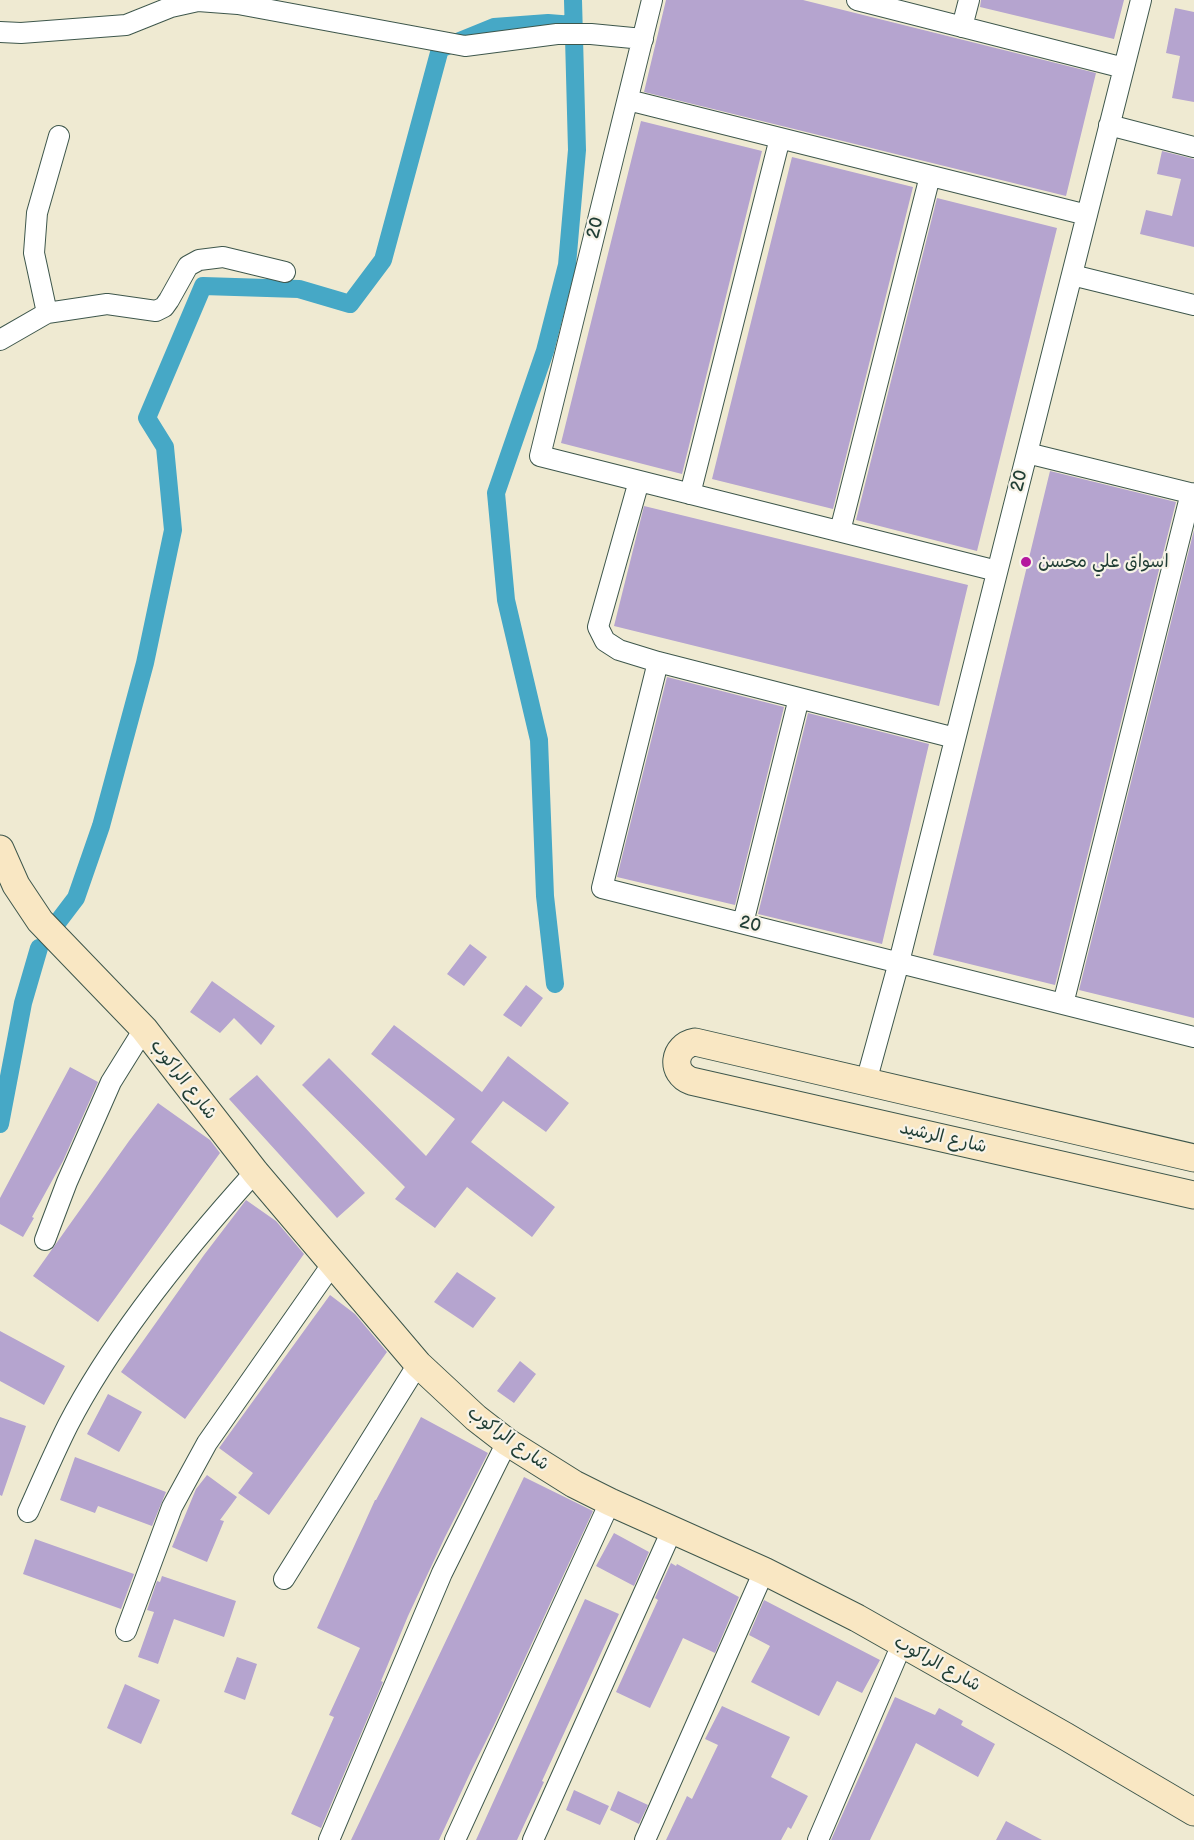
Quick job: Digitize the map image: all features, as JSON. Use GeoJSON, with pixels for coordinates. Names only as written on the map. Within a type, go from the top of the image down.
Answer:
{"type":"FeatureCollection","features":[{"type":"Feature","properties":{"kind":"street","name":"20"},"geometry":{"type":"LineString","coordinates":[[639,481],[540,456],[652,0]]}},
{"type":"Feature","properties":{"kind":"street"},"geometry":{"type":"LineString","coordinates":[[856,0],[1124,68]]}},
{"type":"Feature","properties":{"kind":"street"},"geometry":{"type":"LineString","coordinates":[[962,27],[969,0]]}},
{"type":"Feature","properties":{"kind":"street","name":"20"},"geometry":{"type":"LineString","coordinates":[[898,963],[1141,0]]}},
{"type":"Feature","properties":{"kind":"street"},"geometry":{"type":"LineString","coordinates":[[0,32],[21,33],[126,25],[171,7],[198,1],[238,4],[411,38],[465,46],[557,34],[591,34],[643,39]]}},
{"type":"Feature","properties":{"kind":"street"},"geometry":{"type":"LineString","coordinates":[[628,100],[1087,215]]}},
{"type":"Feature","properties":{"kind":"street"},"geometry":{"type":"LineString","coordinates":[[1109,125],[1194,147]]}},
{"type":"Feature","properties":{"kind":"street"},"geometry":{"type":"LineString","coordinates":[[47,313],[34,253],[37,213],[59,136]]}},
{"type":"Feature","properties":{"kind":"street"},"geometry":{"type":"LineString","coordinates":[[690,494],[780,138]]}},
{"type":"Feature","properties":{"kind":"street"},"geometry":{"type":"LineString","coordinates":[[840,531],[930,176]]}},
{"type":"Feature","properties":{"kind":"street"},"geometry":{"type":"LineString","coordinates":[[0,340],[47,313],[107,304],[156,311],[164,307],[169,300],[188,266],[199,260],[223,257],[285,272]]}},
{"type":"Feature","properties":{"kind":"street"},"geometry":{"type":"LineString","coordinates":[[1072,274],[1194,305]]}},
{"type":"Feature","properties":{"kind":"street"},"geometry":{"type":"LineString","coordinates":[[1027,453],[1193,493],[1062,1004]]}},
{"type":"Feature","properties":{"kind":"street"},"geometry":{"type":"LineString","coordinates":[[955,738],[619,651],[605,641],[598,627],[639,481],[997,571]]}},
{"type":"Feature","properties":{"kind":"street","name":"20"},"geometry":{"type":"LineString","coordinates":[[658,662],[602,888],[1194,1037]]}},
{"type":"Feature","properties":{"kind":"street"},"geometry":{"type":"LineString","coordinates":[[743,923],[799,698]]}},
{"type":"Feature","properties":{"kind":"street","name":"شارع الراكوب"},"geometry":{"type":"LineString","coordinates":[[2,862],[40,921],[144,1029],[255,1172],[418,1364],[446,1392],[507,1442],[540,1464],[610,1502],[764,1571],[856,1618],[1194,1812]]}},
{"type":"Feature","properties":{"kind":"street"},"geometry":{"type":"LineString","coordinates":[[866,1082],[898,963]]}},
{"type":"Feature","properties":{"kind":"street"},"geometry":{"type":"LineString","coordinates":[[45,1240],[67,1182],[111,1083],[144,1029]]}},
{"type":"Feature","properties":{"kind":"street","name":"شارع الرشيد"},"geometry":{"type":"LineString","coordinates":[[1188,1194],[686,1079],[678,1071],[676,1060],[684,1045],[695,1042],[866,1082],[1193,1153]]}},
{"type":"Feature","properties":{"kind":"street"},"geometry":{"type":"LineString","coordinates":[[1188,1194],[1193,1153]]}},
{"type":"Feature","properties":{"kind":"street"},"geometry":{"type":"LineString","coordinates":[[28,1512],[69,1424],[103,1367],[148,1302],[221,1210],[255,1172]]}},
{"type":"Feature","properties":{"kind":"street"},"geometry":{"type":"LineString","coordinates":[[126,1631],[172,1507],[207,1443],[333,1263]]}},
{"type":"Feature","properties":{"kind":"street"},"geometry":{"type":"LineString","coordinates":[[284,1579],[418,1364]]}},
{"type":"Feature","properties":{"kind":"street"},"geometry":{"type":"LineString","coordinates":[[330,1840],[442,1573],[507,1442]]}},
{"type":"Feature","properties":{"kind":"street"},"geometry":{"type":"LineString","coordinates":[[455,1840],[610,1502]]}},
{"type":"Feature","properties":{"kind":"street"},"geometry":{"type":"LineString","coordinates":[[533,1840],[672,1530]]}},
{"type":"Feature","properties":{"kind":"street"},"geometry":{"type":"LineString","coordinates":[[645,1840],[764,1571]]}},
{"type":"Feature","properties":{"kind":"street"},"geometry":{"type":"LineString","coordinates":[[818,1840],[902,1644]]}},
{"type":"Feature","properties":{"kind":"building"},"geometry":{"type":"Polygon","coordinates":[[[666,0],[803,0],[1096,73],[1066,196],[644,92],[666,0]]]}},
{"type":"Feature","properties":{"kind":"building"},"geometry":{"type":"Polygon","coordinates":[[[981,0],[1124,0],[1114,39],[980,7],[981,0]]]}},
{"type":"Feature","properties":{"kind":"building"},"geometry":{"type":"Polygon","coordinates":[[[1175,8],[1194,12],[1194,102],[1172,98],[1180,56],[1166,53],[1175,8]]]}},
{"type":"Feature","properties":{"kind":"building"},"geometry":{"type":"Polygon","coordinates":[[[641,121],[762,151],[682,474],[561,443],[641,121]]]}},
{"type":"Feature","properties":{"kind":"building"},"geometry":{"type":"Polygon","coordinates":[[[1162,151],[1194,159],[1194,247],[1140,234],[1146,210],[1172,216],[1181,179],[1157,174],[1162,151]]]}},
{"type":"Feature","properties":{"kind":"building"},"geometry":{"type":"Polygon","coordinates":[[[792,157],[913,187],[833,509],[712,479],[792,157]]]}},
{"type":"Feature","properties":{"kind":"building"},"geometry":{"type":"Polygon","coordinates":[[[937,198],[1057,228],[977,551],[856,520],[937,198]]]}},
{"type":"Feature","properties":{"kind":"building"},"geometry":{"type":"Polygon","coordinates":[[[1050,471],[1176,502],[1055,985],[933,955],[1050,471]]]}},
{"type":"Feature","properties":{"kind":"building"},"geometry":{"type":"Polygon","coordinates":[[[644,506],[968,585],[939,706],[614,626],[644,506]]]}},
{"type":"Feature","properties":{"kind":"building"},"geometry":{"type":"Polygon","coordinates":[[[1194,530],[1194,1018],[1079,990],[1194,530]]]}},
{"type":"Feature","properties":{"kind":"building"},"geometry":{"type":"Polygon","coordinates":[[[667,677],[784,707],[735,905],[617,877],[667,677]]]}},
{"type":"Feature","properties":{"kind":"building"},"geometry":{"type":"Polygon","coordinates":[[[808,713],[929,744],[882,944],[758,914],[808,713]]]}},
{"type":"Feature","properties":{"kind":"building"},"geometry":{"type":"Polygon","coordinates":[[[470,944],[487,957],[464,986],[447,974],[470,944]]]}},
{"type":"Feature","properties":{"kind":"building"},"geometry":{"type":"Polygon","coordinates":[[[212,981],[275,1026],[261,1045],[234,1018],[220,1033],[190,1012],[212,981]]]}},
{"type":"Feature","properties":{"kind":"building"},"geometry":{"type":"Polygon","coordinates":[[[526,985],[543,998],[521,1027],[503,1015],[526,985]]]}},
{"type":"Feature","properties":{"kind":"building"},"geometry":{"type":"Polygon","coordinates":[[[394,1025],[482,1092],[508,1056],[569,1103],[546,1132],[503,1101],[471,1142],[555,1207],[532,1237],[467,1187],[435,1228],[395,1199],[405,1187],[302,1085],[329,1058],[426,1156],[455,1119],[371,1054],[394,1025]]]}},
{"type":"Feature","properties":{"kind":"building"},"geometry":{"type":"Polygon","coordinates":[[[70,1067],[98,1082],[63,1161],[23,1237],[0,1224],[0,1198],[70,1067]]]}},
{"type":"Feature","properties":{"kind":"building"},"geometry":{"type":"Polygon","coordinates":[[[257,1075],[365,1193],[337,1218],[229,1099],[257,1075]]]}},
{"type":"Feature","properties":{"kind":"building"},"geometry":{"type":"Polygon","coordinates":[[[158,1103],[210,1140],[220,1153],[98,1322],[33,1276],[158,1103]]]}},
{"type":"Feature","properties":{"kind":"building"},"geometry":{"type":"Polygon","coordinates":[[[246,1200],[276,1221],[304,1254],[185,1419],[121,1372],[246,1200]]]}},
{"type":"Feature","properties":{"kind":"building"},"geometry":{"type":"Polygon","coordinates":[[[457,1272],[496,1298],[473,1328],[434,1302],[457,1272]]]}},
{"type":"Feature","properties":{"kind":"building"},"geometry":{"type":"Polygon","coordinates":[[[330,1295],[355,1314],[387,1352],[269,1515],[238,1493],[253,1473],[219,1448],[330,1295]]]}},
{"type":"Feature","properties":{"kind":"building"},"geometry":{"type":"Polygon","coordinates":[[[0,1331],[65,1366],[44,1405],[0,1381],[0,1331]]]}},
{"type":"Feature","properties":{"kind":"building"},"geometry":{"type":"Polygon","coordinates":[[[520,1361],[536,1374],[514,1403],[497,1391],[520,1361]]]}},
{"type":"Feature","properties":{"kind":"building"},"geometry":{"type":"Polygon","coordinates":[[[108,1394],[142,1412],[119,1452],[87,1434],[108,1394]]]}},
{"type":"Feature","properties":{"kind":"building"},"geometry":{"type":"Polygon","coordinates":[[[0,1417],[26,1426],[2,1496],[0,1495],[0,1417]]]}},
{"type":"Feature","properties":{"kind":"building"},"geometry":{"type":"Polygon","coordinates":[[[421,1417],[488,1453],[408,1616],[381,1681],[383,1682],[321,1828],[291,1814],[334,1717],[329,1715],[360,1648],[317,1628],[375,1500],[421,1417]]]}},
{"type":"Feature","properties":{"kind":"building"},"geometry":{"type":"Polygon","coordinates":[[[75,1457],[166,1492],[152,1526],[98,1506],[95,1513],[60,1500],[75,1457]]]}},
{"type":"Feature","properties":{"kind":"building"},"geometry":{"type":"Polygon","coordinates":[[[207,1475],[237,1497],[220,1520],[224,1521],[207,1562],[172,1547],[196,1489],[207,1475]]]}},
{"type":"Feature","properties":{"kind":"building"},"geometry":{"type":"Polygon","coordinates":[[[524,1477],[593,1511],[494,1725],[439,1840],[351,1840],[524,1477]]]}},
{"type":"Feature","properties":{"kind":"building"},"geometry":{"type":"Polygon","coordinates":[[[614,1533],[649,1552],[634,1586],[596,1566],[614,1533]]]}},
{"type":"Feature","properties":{"kind":"building"},"geometry":{"type":"Polygon","coordinates":[[[35,1539],[134,1574],[121,1609],[23,1574],[35,1539]]]}},
{"type":"Feature","properties":{"kind":"building"},"geometry":{"type":"Polygon","coordinates":[[[671,1563],[739,1597],[715,1653],[683,1638],[650,1708],[616,1692],[658,1600],[655,1598],[671,1563]]]}},
{"type":"Feature","properties":{"kind":"building"},"geometry":{"type":"Polygon","coordinates":[[[162,1576],[236,1601],[224,1637],[174,1619],[158,1664],[138,1657],[154,1612],[147,1610],[157,1581],[160,1582],[162,1576]]]}},
{"type":"Feature","properties":{"kind":"building"},"geometry":{"type":"Polygon","coordinates":[[[585,1599],[619,1614],[542,1781],[544,1782],[517,1840],[476,1840],[585,1599]]]}},
{"type":"Feature","properties":{"kind":"building"},"geometry":{"type":"Polygon","coordinates":[[[764,1600],[880,1660],[862,1693],[837,1681],[819,1716],[751,1682],[770,1646],[749,1635],[764,1600]]]}},
{"type":"Feature","properties":{"kind":"building"},"geometry":{"type":"Polygon","coordinates":[[[237,1657],[257,1664],[245,1700],[224,1692],[237,1657]]]}},
{"type":"Feature","properties":{"kind":"building"},"geometry":{"type":"Polygon","coordinates":[[[125,1684],[160,1700],[141,1744],[107,1728],[125,1684]]]}},
{"type":"Feature","properties":{"kind":"building"},"geometry":{"type":"Polygon","coordinates":[[[895,1697],[935,1715],[939,1708],[963,1721],[961,1725],[995,1744],[978,1777],[916,1743],[870,1840],[831,1840],[895,1697]]]}},
{"type":"Feature","properties":{"kind":"building"},"geometry":{"type":"Polygon","coordinates":[[[722,1706],[790,1737],[771,1777],[808,1796],[791,1829],[788,1827],[781,1840],[666,1840],[687,1796],[692,1799],[718,1745],[705,1739],[722,1706]]]}},
{"type":"Feature","properties":{"kind":"building"},"geometry":{"type":"Polygon","coordinates":[[[574,1790],[609,1806],[600,1825],[566,1810],[574,1790]]]}},
{"type":"Feature","properties":{"kind":"building"},"geometry":{"type":"Polygon","coordinates":[[[618,1791],[648,1805],[639,1824],[610,1810],[618,1791]]]}},
{"type":"Feature","properties":{"kind":"building"},"geometry":{"type":"Polygon","coordinates":[[[1006,1821],[1042,1840],[996,1840],[1006,1821]]]}},
{"type":"Feature","properties":{"kind":"waterway"},"geometry":{"type":"LineString","coordinates":[[555,984],[545,896],[539,740],[506,600],[496,493],[545,351],[567,265],[577,150],[573,0]]}},
{"type":"Feature","properties":{"kind":"waterway"},"geometry":{"type":"LineString","coordinates":[[57,923],[76,898],[101,826],[145,663],[173,530],[165,447],[147,418],[203,286],[299,289],[350,304],[383,260],[440,49],[494,27],[548,23],[573,25]]}},
{"type":"Feature","properties":{"kind":"waterway"},"geometry":{"type":"LineString","coordinates":[[0,1124],[23,1003],[39,948]]}},
{"type":"Feature","properties":{"kind":"place","name":"اسواق علي محسن"},"geometry":{"type":"Point","coordinates":[1026,562]}}]}
